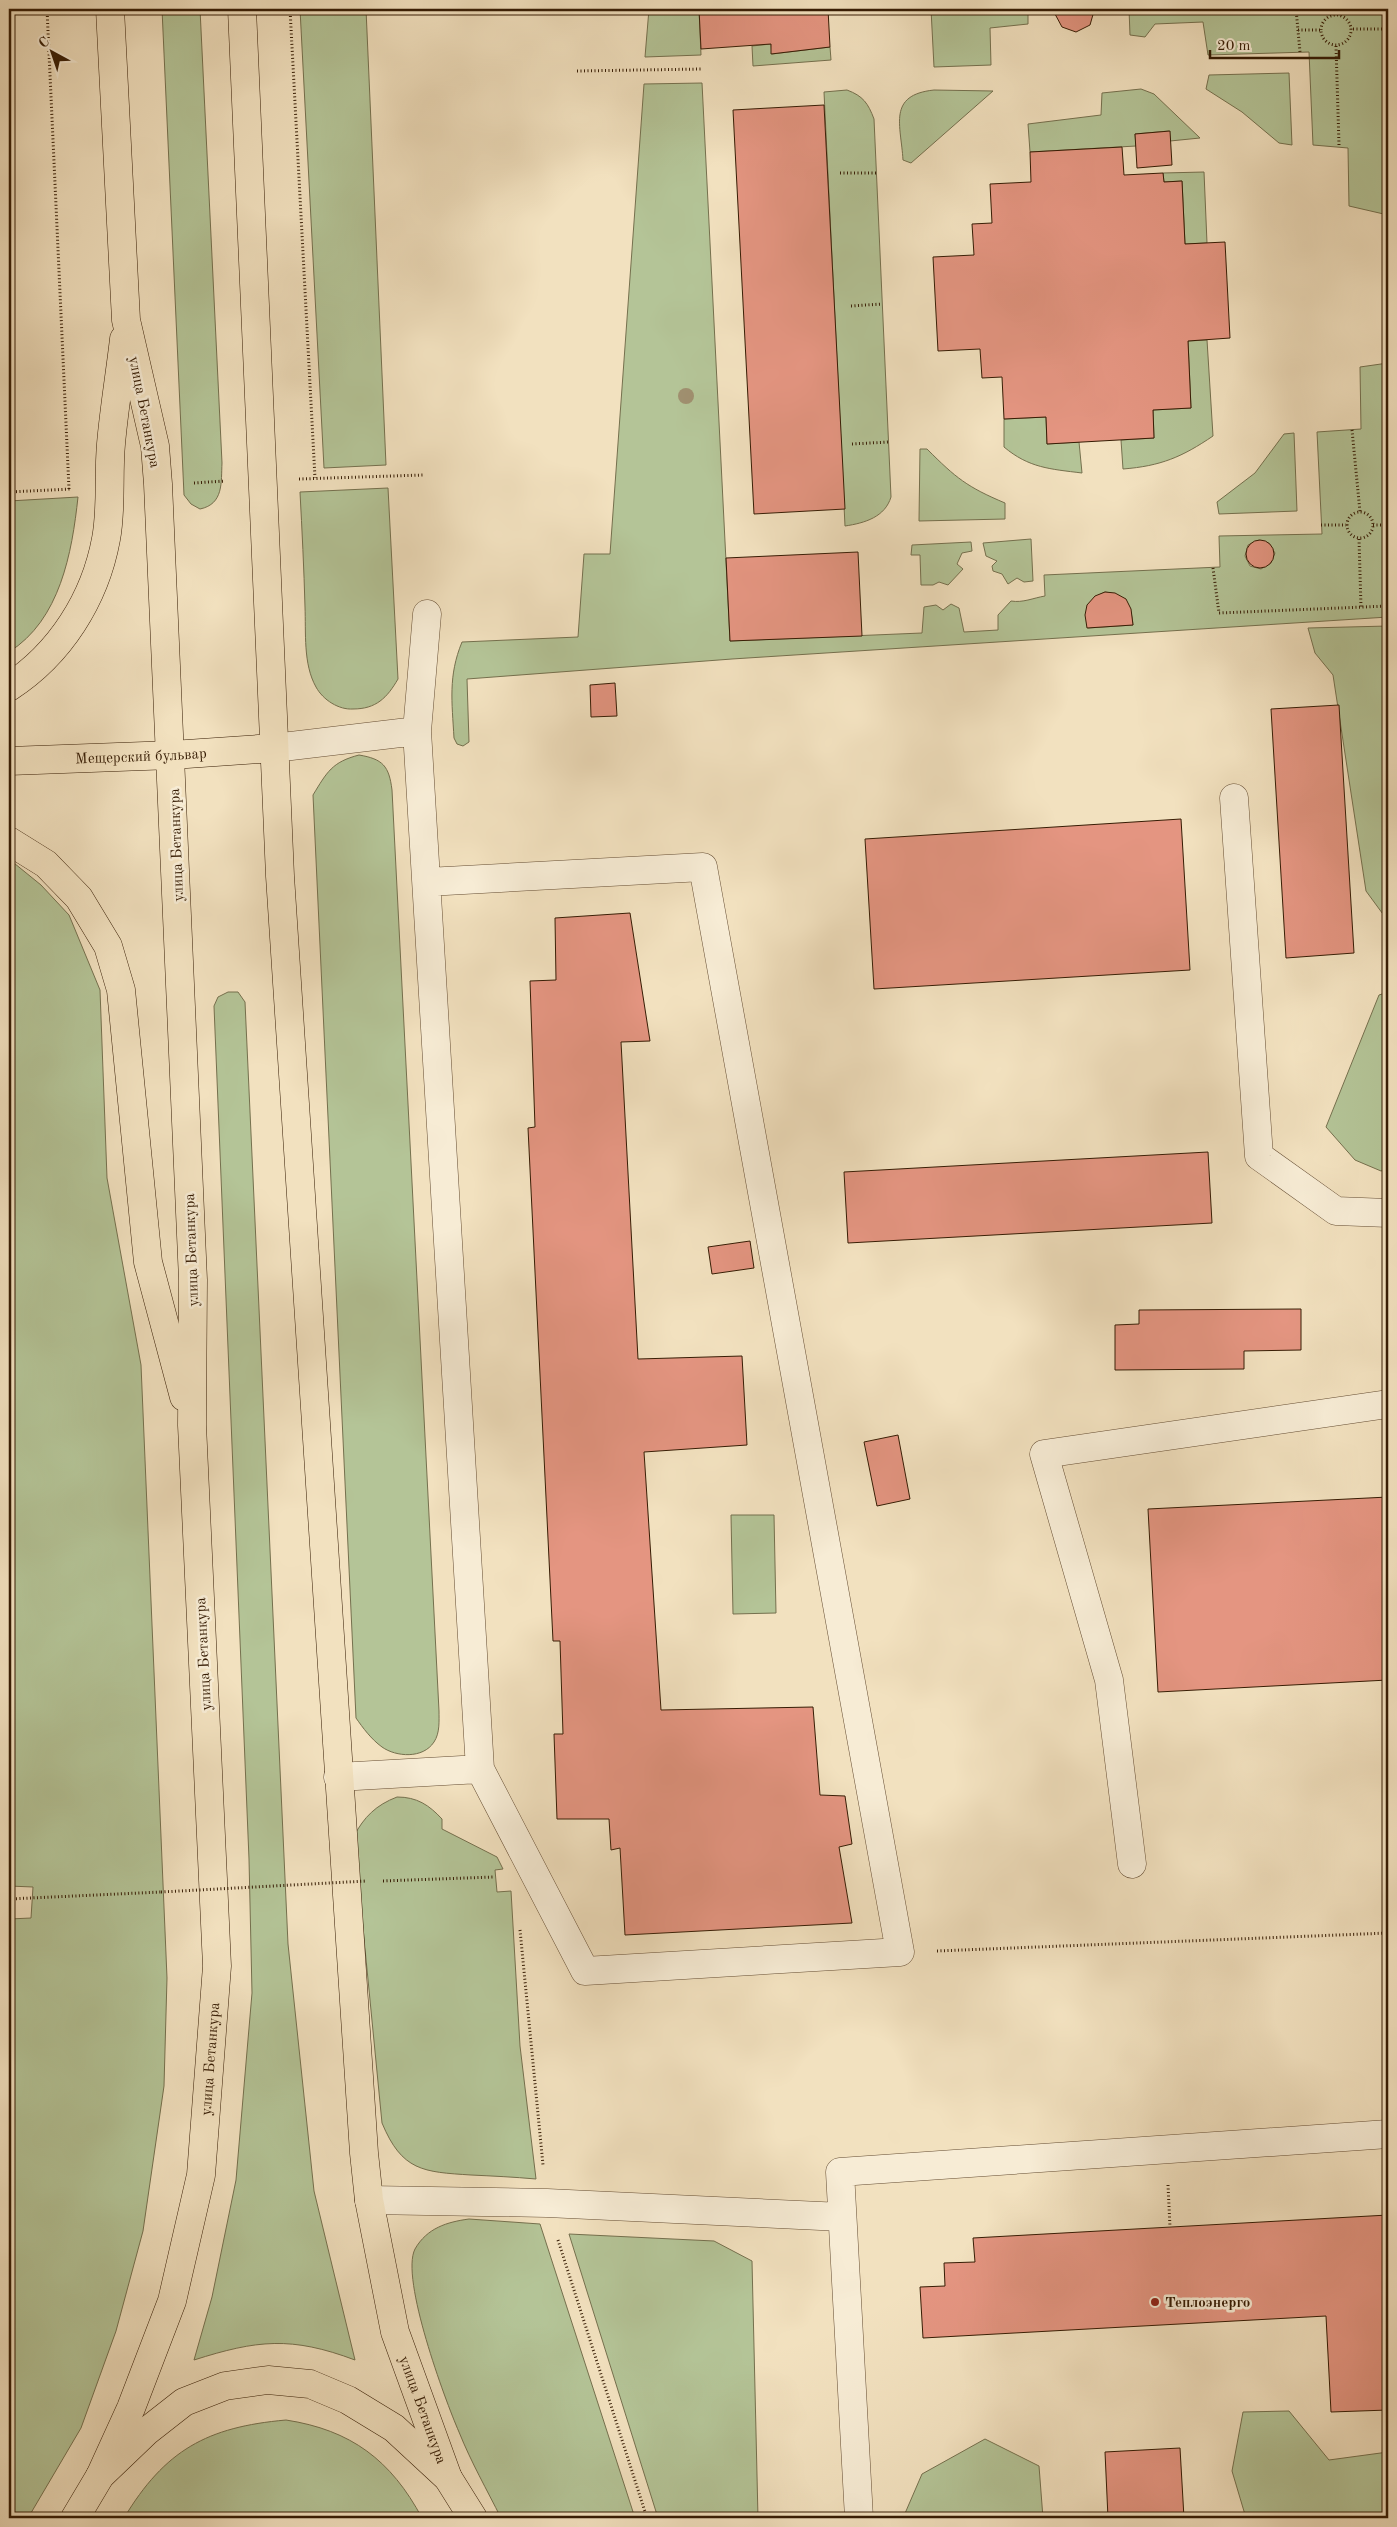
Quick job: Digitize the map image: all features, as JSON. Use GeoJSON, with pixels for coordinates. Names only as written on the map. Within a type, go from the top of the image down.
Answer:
{"type":"FeatureCollection","features":[{"type":"Feature","properties":{"kind":"main road","name":"улица Бетанкура"},"geometry":{"type":"LineString","coordinates":[[100,2476],[131,2408],[172,2301],[201,2175],[216,1966],[192,1425],[193,1280],[172,755],[156,446],[126,320],[110,9]]}},
{"type":"Feature","properties":{"kind":"main road","name":"улица Бетанкура"},"geometry":{"type":"LineString","coordinates":[[242,9],[274,748],[338,1777],[368,2200],[395,2332],[448,2478]]}},
{"type":"Feature","properties":{"kind":"main road"},"geometry":{"type":"LineString","coordinates":[[9,687],[47,658],[73,624],[95,582],[106,539],[111,486],[111,446],[126,320]]}},
{"type":"Feature","properties":{"kind":"main road","name":"Мещерский бульвар"},"geometry":{"type":"LineString","coordinates":[[9,761],[172,755],[274,748]]}},
{"type":"Feature","properties":{"kind":"main road"},"geometry":{"type":"LineString","coordinates":[[9,841],[46,864],[79,898],[108,946],[121,990],[148,1262],[163,1327],[192,1425]]}},
{"type":"Feature","properties":{"kind":"main road"},"geometry":{"type":"LineString","coordinates":[[75,2518],[100,2476],[146,2431],[184,2402],[225,2386],[268,2380],[310,2384],[348,2400],[394,2428],[448,2478],[473,2518]]}},
{"type":"Feature","properties":{"kind":"lane"},"geometry":{"type":"LineString","coordinates":[[427,614],[417,731],[480,1769],[585,1971],[900,1952],[703,867],[427,882]]}},
{"type":"Feature","properties":{"kind":"lane"},"geometry":{"type":"LineString","coordinates":[[274,748],[417,731]]}},
{"type":"Feature","properties":{"kind":"lane"},"geometry":{"type":"LineString","coordinates":[[1234,798],[1259,1156],[1336,1211],[1388,1212]]}},
{"type":"Feature","properties":{"kind":"lane"},"geometry":{"type":"LineString","coordinates":[[1132,1864],[1108,1680],[1044,1454],[1388,1404]]}},
{"type":"Feature","properties":{"kind":"lane"},"geometry":{"type":"LineString","coordinates":[[338,1777],[480,1769]]}},
{"type":"Feature","properties":{"kind":"lane"},"geometry":{"type":"LineString","coordinates":[[859,2518],[840,2172],[1388,2134]]}},
{"type":"Feature","properties":{"kind":"lane"},"geometry":{"type":"LineString","coordinates":[[368,2200],[547,2203],[842,2217]]}},
{"type":"Feature","properties":{"kind":"path"},"geometry":{"type":"LineString","coordinates":[[47,9],[69,489]]}},
{"type":"Feature","properties":{"kind":"path"},"geometry":{"type":"LineString","coordinates":[[290,9],[315,478]]}},
{"type":"Feature","properties":{"kind":"path"},"geometry":{"type":"LineString","coordinates":[[1296,9],[1300,52]]}},
{"type":"Feature","properties":{"kind":"path"},"geometry":{"type":"LineString","coordinates":[[1336,9],[1336,14]]}},
{"type":"Feature","properties":{"kind":"path"},"geometry":{"type":"LineString","coordinates":[[1385,9],[1388,87]]}},
{"type":"Feature","properties":{"kind":"path"},"geometry":{"type":"LineString","coordinates":[[1336,14],[1349,20],[1353,29],[1347,42],[1336,46],[1325,42],[1320,30],[1326,18],[1336,14]]}},
{"type":"Feature","properties":{"kind":"path"},"geometry":{"type":"LineString","coordinates":[[1353,29],[1386,29]]}},
{"type":"Feature","properties":{"kind":"path"},"geometry":{"type":"LineString","coordinates":[[1298,30],[1320,30]]}},
{"type":"Feature","properties":{"kind":"path"},"geometry":{"type":"LineString","coordinates":[[1336,46],[1340,146]]}},
{"type":"Feature","properties":{"kind":"path"},"geometry":{"type":"LineString","coordinates":[[577,71],[702,69]]}},
{"type":"Feature","properties":{"kind":"path"},"geometry":{"type":"LineString","coordinates":[[840,173],[876,173]]}},
{"type":"Feature","properties":{"kind":"path"},"geometry":{"type":"LineString","coordinates":[[851,306],[882,304]]}},
{"type":"Feature","properties":{"kind":"path"},"geometry":{"type":"LineString","coordinates":[[1352,430],[1360,512]]}},
{"type":"Feature","properties":{"kind":"path"},"geometry":{"type":"LineString","coordinates":[[852,444],[888,442]]}},
{"type":"Feature","properties":{"kind":"path"},"geometry":{"type":"LineString","coordinates":[[158,484],[423,474]]}},
{"type":"Feature","properties":{"kind":"path"},"geometry":{"type":"LineString","coordinates":[[9,492],[111,486]]}},
{"type":"Feature","properties":{"kind":"path"},"geometry":{"type":"LineString","coordinates":[[1360,512],[1369,516],[1373,525],[1369,535],[1359,539],[1350,535],[1346,525],[1350,515],[1360,512]]}},
{"type":"Feature","properties":{"kind":"path"},"geometry":{"type":"LineString","coordinates":[[1321,525],[1346,525]]}},
{"type":"Feature","properties":{"kind":"path"},"geometry":{"type":"LineString","coordinates":[[1373,525],[1388,525]]}},
{"type":"Feature","properties":{"kind":"path"},"geometry":{"type":"LineString","coordinates":[[1359,539],[1361,607]]}},
{"type":"Feature","properties":{"kind":"path"},"geometry":{"type":"LineString","coordinates":[[1213,568],[1220,614],[1388,606]]}},
{"type":"Feature","properties":{"kind":"path"},"geometry":{"type":"LineString","coordinates":[[9,1900],[30,1897],[501,1876]]}},
{"type":"Feature","properties":{"kind":"path"},"geometry":{"type":"LineString","coordinates":[[900,1952],[1388,1934]]}},
{"type":"Feature","properties":{"kind":"green space"},"geometry":{"type":"Polygon","coordinates":[[[162,9],[200,9],[222,463],[220,491],[213,502],[200,509],[191,504],[184,495],[162,9]]]}},
{"type":"Feature","properties":{"kind":"green space"},"geometry":{"type":"Polygon","coordinates":[[[300,9],[366,9],[386,465],[324,468],[300,9]]]}},
{"type":"Feature","properties":{"kind":"green space"},"geometry":{"type":"Polygon","coordinates":[[[649,9],[699,9],[701,55],[645,57],[649,9]]]}},
{"type":"Feature","properties":{"kind":"green space"},"geometry":{"type":"Polygon","coordinates":[[[931,9],[1028,9],[1028,24],[990,28],[991,65],[934,67],[931,9]]]}},
{"type":"Feature","properties":{"kind":"green space"},"geometry":{"type":"Polygon","coordinates":[[[1129,9],[1388,9],[1388,215],[1349,206],[1348,148],[1313,145],[1309,52],[1208,55],[1203,22],[1155,24],[1145,37],[1130,35],[1129,9]]]}},
{"type":"Feature","properties":{"kind":"green space"},"geometry":{"type":"Polygon","coordinates":[[[771,44],[772,54],[830,47],[831,60],[753,66],[752,46],[771,44]]]}},
{"type":"Feature","properties":{"kind":"green space"},"geometry":{"type":"Polygon","coordinates":[[[1289,73],[1292,145],[1279,143],[1242,112],[1206,89],[1209,75],[1289,73]]]}},
{"type":"Feature","properties":{"kind":"green space"},"geometry":{"type":"Polygon","coordinates":[[[702,83],[730,641],[922,633],[924,607],[936,605],[943,610],[951,604],[959,608],[964,632],[998,630],[998,615],[1011,601],[1024,601],[1045,596],[1044,575],[1220,567],[1219,536],[1322,534],[1317,432],[1361,429],[1360,367],[1388,363],[1388,617],[732,659],[467,679],[469,742],[463,746],[457,744],[454,738],[452,689],[455,666],[462,642],[578,637],[584,554],[610,554],[644,84],[702,83]],[[1259,540],[1248,545],[1245,556],[1250,566],[1261,569],[1271,563],[1275,553],[1269,543],[1259,540]],[[1105,592],[1094,598],[1088,606],[1086,615],[1088,628],[1133,625],[1131,612],[1123,598],[1105,592]]]}},
{"type":"Feature","properties":{"kind":"green space"},"geometry":{"type":"Polygon","coordinates":[[[1141,89],[1154,94],[1200,138],[1170,141],[1169,131],[1135,134],[1136,146],[1030,152],[1028,124],[1101,115],[1102,93],[1141,89]]]}},
{"type":"Feature","properties":{"kind":"green space"},"geometry":{"type":"Polygon","coordinates":[[[847,90],[864,101],[874,119],[891,497],[884,510],[873,518],[845,526],[824,92],[847,90]]]}},
{"type":"Feature","properties":{"kind":"green space"},"geometry":{"type":"Polygon","coordinates":[[[934,90],[993,91],[911,163],[903,160],[900,114],[903,105],[909,98],[919,93],[934,90]]]}},
{"type":"Feature","properties":{"kind":"green space"},"geometry":{"type":"Polygon","coordinates":[[[1204,172],[1207,243],[1185,244],[1182,181],[1164,182],[1163,173],[1204,172]]]}},
{"type":"Feature","properties":{"kind":"green space"},"geometry":{"type":"Polygon","coordinates":[[[1207,340],[1213,436],[1191,450],[1171,459],[1149,466],[1123,469],[1121,440],[1154,438],[1153,410],[1191,408],[1188,341],[1207,340]]]}},
{"type":"Feature","properties":{"kind":"green space"},"geometry":{"type":"Polygon","coordinates":[[[1046,417],[1047,444],[1079,442],[1082,473],[1050,469],[1031,463],[1004,447],[1004,419],[1046,417]]]}},
{"type":"Feature","properties":{"kind":"green space"},"geometry":{"type":"Polygon","coordinates":[[[1294,433],[1297,511],[1219,514],[1217,502],[1255,473],[1284,434],[1294,433]]]}},
{"type":"Feature","properties":{"kind":"green space"},"geometry":{"type":"Polygon","coordinates":[[[920,449],[927,449],[954,475],[971,487],[1005,503],[1005,519],[919,521],[920,449]]]}},
{"type":"Feature","properties":{"kind":"green space"},"geometry":{"type":"Polygon","coordinates":[[[388,488],[398,679],[390,692],[374,705],[361,708],[342,708],[332,703],[319,692],[312,678],[307,658],[300,492],[388,488]]]}},
{"type":"Feature","properties":{"kind":"green space"},"geometry":{"type":"Polygon","coordinates":[[[78,497],[67,562],[52,604],[26,638],[9,652],[9,501],[78,497]]]}},
{"type":"Feature","properties":{"kind":"green space"},"geometry":{"type":"Polygon","coordinates":[[[1031,539],[1033,581],[1024,582],[1017,578],[1008,584],[1002,574],[993,571],[992,566],[997,561],[986,556],[983,543],[1031,539]]]}},
{"type":"Feature","properties":{"kind":"green space"},"geometry":{"type":"Polygon","coordinates":[[[971,542],[972,551],[962,553],[957,564],[963,569],[948,585],[939,582],[933,585],[921,585],[920,555],[911,555],[912,545],[971,542]]]}},
{"type":"Feature","properties":{"kind":"green space"},"geometry":{"type":"Polygon","coordinates":[[[1388,626],[1388,921],[1366,891],[1333,675],[1315,653],[1308,628],[1388,626]]]}},
{"type":"Feature","properties":{"kind":"green space"},"geometry":{"type":"Polygon","coordinates":[[[359,755],[374,759],[387,769],[392,790],[439,1711],[438,1731],[434,1742],[429,1748],[409,1755],[394,1753],[382,1747],[371,1737],[356,1718],[313,795],[331,769],[342,761],[359,755]]]}},
{"type":"Feature","properties":{"kind":"green space"},"geometry":{"type":"Polygon","coordinates":[[[9,859],[41,885],[69,915],[100,990],[107,1178],[141,1365],[167,1978],[164,2086],[143,2231],[116,2331],[81,2428],[28,2518],[9,2518],[9,1919],[31,1918],[33,1887],[9,1886],[9,859]]]}},
{"type":"Feature","properties":{"kind":"green space"},"geometry":{"type":"Polygon","coordinates":[[[228,992],[238,992],[245,1002],[288,1944],[314,2191],[355,2360],[312,2347],[274,2344],[237,2348],[194,2360],[212,2297],[236,2180],[252,1993],[249,1859],[214,1006],[218,997],[228,992]]]}},
{"type":"Feature","properties":{"kind":"green space"},"geometry":{"type":"Polygon","coordinates":[[[1388,992],[1388,1169],[1381,1171],[1355,1160],[1326,1127],[1379,995],[1388,992]]]}},
{"type":"Feature","properties":{"kind":"green space"},"geometry":{"type":"Polygon","coordinates":[[[731,1515],[774,1515],[776,1613],[733,1614],[731,1515]]]}},
{"type":"Feature","properties":{"kind":"green space"},"geometry":{"type":"Polygon","coordinates":[[[397,1797],[411,1798],[427,1806],[442,1819],[442,1829],[497,1857],[503,1869],[495,1870],[497,1892],[511,1891],[520,2046],[536,2179],[454,2174],[427,2170],[416,2166],[406,2160],[398,2151],[382,2123],[354,1836],[371,1812],[397,1797]]]}},
{"type":"Feature","properties":{"kind":"green space"},"geometry":{"type":"Polygon","coordinates":[[[469,2219],[540,2224],[635,2518],[501,2518],[452,2416],[426,2339],[414,2285],[412,2264],[415,2249],[425,2236],[445,2224],[469,2219]]]}},
{"type":"Feature","properties":{"kind":"green space"},"geometry":{"type":"Polygon","coordinates":[[[569,2234],[714,2241],[752,2261],[758,2518],[658,2518],[569,2234]]]}},
{"type":"Feature","properties":{"kind":"green space"},"geometry":{"type":"Polygon","coordinates":[[[1289,2411],[1329,2460],[1388,2452],[1388,2518],[1246,2518],[1232,2471],[1243,2412],[1289,2411]]]}},
{"type":"Feature","properties":{"kind":"green space"},"geometry":{"type":"Polygon","coordinates":[[[286,2420],[330,2431],[367,2451],[397,2480],[422,2518],[124,2518],[139,2495],[156,2475],[172,2459],[191,2446],[211,2436],[233,2429],[258,2423],[286,2420]]]}},
{"type":"Feature","properties":{"kind":"green space"},"geometry":{"type":"Polygon","coordinates":[[[985,2439],[1039,2466],[1043,2518],[903,2518],[922,2474],[985,2439]]]}},
{"type":"Feature","properties":{"kind":"building"},"geometry":{"type":"Polygon","coordinates":[[[699,9],[828,9],[830,47],[771,54],[771,44],[701,49],[699,9]]]}},
{"type":"Feature","properties":{"kind":"building"},"geometry":{"type":"Polygon","coordinates":[[[1057,9],[1093,9],[1094,11],[1090,25],[1076,32],[1062,27],[1055,14],[1057,9]]]}},
{"type":"Feature","properties":{"kind":"building"},"geometry":{"type":"Polygon","coordinates":[[[824,105],[845,509],[754,514],[733,110],[824,105]]]}},
{"type":"Feature","properties":{"kind":"building"},"geometry":{"type":"Polygon","coordinates":[[[1170,131],[1172,165],[1137,168],[1135,134],[1170,131]]]}},
{"type":"Feature","properties":{"kind":"building"},"geometry":{"type":"Polygon","coordinates":[[[1122,147],[1124,175],[1163,173],[1164,182],[1182,181],[1185,244],[1225,242],[1230,338],[1188,341],[1191,408],[1153,410],[1154,438],[1047,444],[1046,417],[1004,419],[1002,377],[982,378],[980,349],[938,351],[933,257],[974,255],[972,224],[992,223],[990,184],[1031,182],[1030,152],[1122,147]]]}},
{"type":"Feature","properties":{"kind":"building"},"geometry":{"type":"Polygon","coordinates":[[[1260,540],[1270,544],[1274,554],[1270,564],[1260,568],[1250,564],[1246,554],[1250,544],[1260,540]]]}},
{"type":"Feature","properties":{"kind":"building"},"geometry":{"type":"Polygon","coordinates":[[[858,552],[862,636],[730,641],[726,558],[858,552]]]}},
{"type":"Feature","properties":{"kind":"building"},"geometry":{"type":"Polygon","coordinates":[[[1105,592],[1115,593],[1126,599],[1131,609],[1133,625],[1087,628],[1085,615],[1087,605],[1095,596],[1105,592]]]}},
{"type":"Feature","properties":{"kind":"building"},"geometry":{"type":"Polygon","coordinates":[[[615,683],[617,716],[591,717],[590,685],[615,683]]]}},
{"type":"Feature","properties":{"kind":"building"},"geometry":{"type":"Polygon","coordinates":[[[1339,705],[1354,953],[1286,958],[1271,709],[1339,705]]]}},
{"type":"Feature","properties":{"kind":"building"},"geometry":{"type":"Polygon","coordinates":[[[1181,819],[1190,970],[874,989],[865,839],[1181,819]]]}},
{"type":"Feature","properties":{"kind":"building"},"geometry":{"type":"Polygon","coordinates":[[[630,913],[650,1041],[621,1042],[638,1359],[742,1356],[747,1445],[644,1452],[661,1710],[813,1707],[820,1795],[845,1796],[852,1844],[839,1847],[852,1923],[625,1935],[620,1848],[611,1850],[609,1819],[557,1819],[554,1734],[563,1734],[560,1641],[553,1641],[528,1128],[535,1127],[530,981],[556,980],[555,918],[630,913]]]}},
{"type":"Feature","properties":{"kind":"building"},"geometry":{"type":"Polygon","coordinates":[[[1208,1152],[1212,1223],[848,1243],[844,1172],[1208,1152]]]}},
{"type":"Feature","properties":{"kind":"building"},"geometry":{"type":"Polygon","coordinates":[[[750,1241],[754,1268],[712,1274],[708,1247],[750,1241]]]}},
{"type":"Feature","properties":{"kind":"building"},"geometry":{"type":"Polygon","coordinates":[[[1301,1309],[1301,1350],[1244,1351],[1244,1369],[1115,1370],[1115,1325],[1139,1324],[1139,1310],[1301,1309]]]}},
{"type":"Feature","properties":{"kind":"building"},"geometry":{"type":"Polygon","coordinates":[[[898,1435],[910,1499],[877,1506],[864,1442],[898,1435]]]}},
{"type":"Feature","properties":{"kind":"building"},"geometry":{"type":"Polygon","coordinates":[[[1388,1497],[1388,1680],[1158,1692],[1148,1509],[1388,1497]]]}},
{"type":"Feature","properties":{"kind":"building","name":"Теплоэнерго"},"geometry":{"type":"Polygon","coordinates":[[[1388,2215],[1388,2410],[1331,2412],[1326,2316],[923,2338],[920,2287],[945,2286],[944,2263],[975,2262],[973,2238],[1388,2215]]]}},
{"type":"Feature","properties":{"kind":"building"},"geometry":{"type":"Polygon","coordinates":[[[1180,2448],[1184,2518],[1108,2518],[1105,2452],[1180,2448]]]}},
{"type":"Feature","properties":{"kind":"place","name":"Теплоэнерго"},"geometry":{"type":"Point","coordinates":[1155,2302]}}]}
